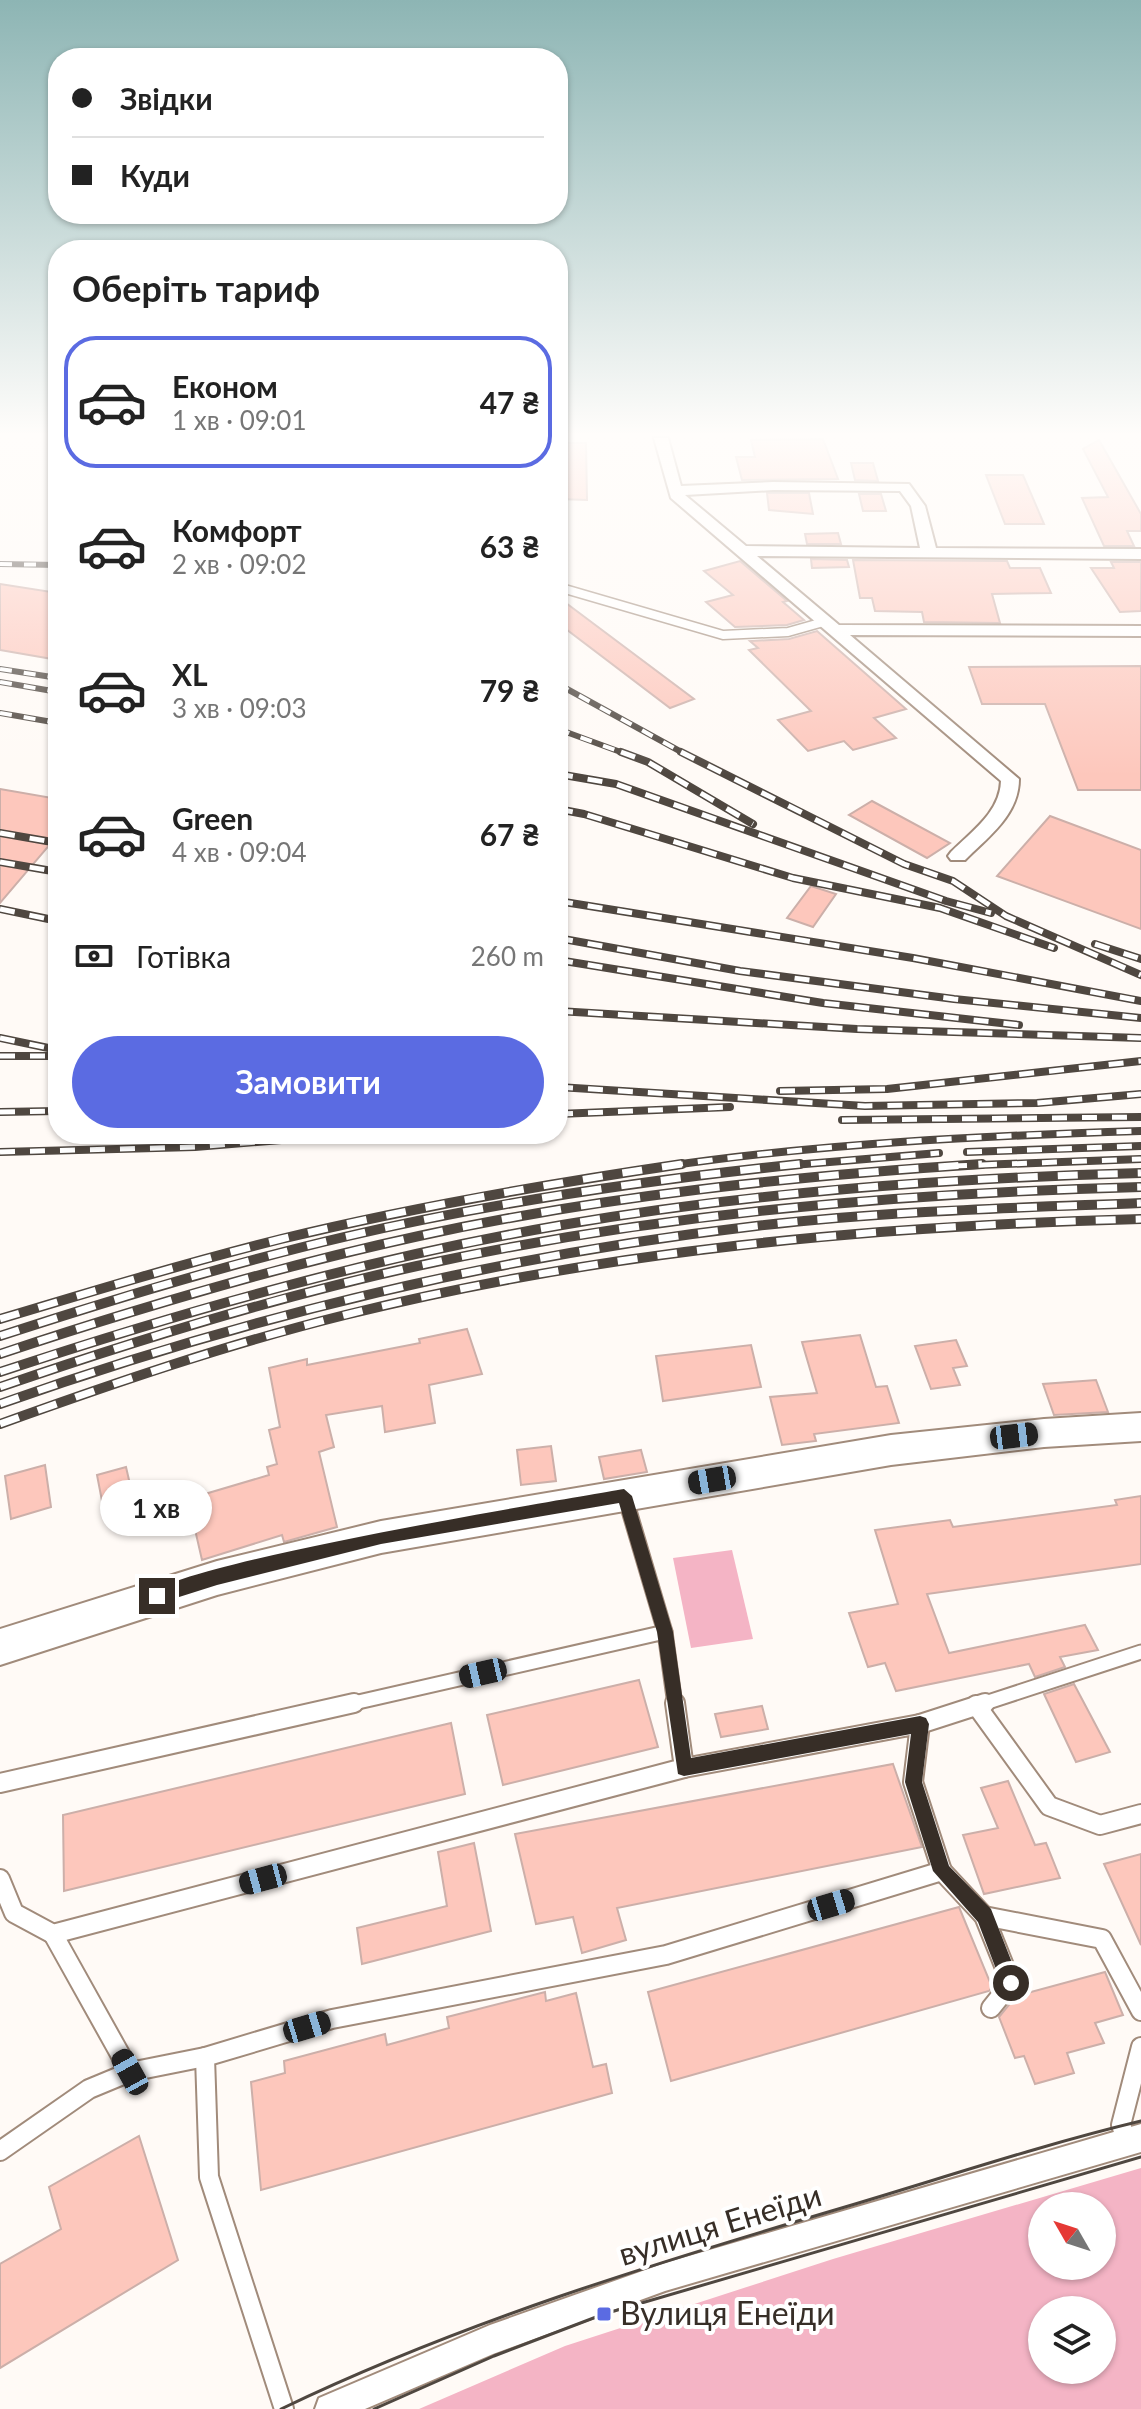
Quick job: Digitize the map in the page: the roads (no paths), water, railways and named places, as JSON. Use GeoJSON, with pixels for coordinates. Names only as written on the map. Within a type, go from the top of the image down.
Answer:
{"type":"FeatureCollection","features":[{"type":"Feature","properties":{"kind":"street"},"geometry":{"type":"LineString","coordinates":[[744,551],[1141,554]]}},
{"type":"Feature","properties":{"kind":"street"},"geometry":{"type":"LineString","coordinates":[[744,551],[1010,779],[1012,793],[1002,810],[958,856]]}},
{"type":"Feature","properties":{"kind":"street"},"geometry":{"type":"LineString","coordinates":[[833,626],[1141,631]]}},
{"type":"Feature","properties":{"kind":"street"},"geometry":{"type":"LineString","coordinates":[[0,1647],[217,1578],[381,1537],[891,1450],[1044,1433],[1141,1427]]}},
{"type":"Feature","properties":{"kind":"street","name":"вулиця Енеїди"},"geometry":{"type":"LineString","coordinates":[[330,2409],[490,2340],[665,2277],[1134,2140]]}},
{"type":"Feature","properties":{"kind":"lane"},"geometry":{"type":"LineString","coordinates":[[568,590],[723,635],[833,626]]}},
{"type":"Feature","properties":{"kind":"lane"},"geometry":{"type":"LineString","coordinates":[[624,1496],[665,1632],[684,1768]]}},
{"type":"Feature","properties":{"kind":"lane"},"geometry":{"type":"LineString","coordinates":[[0,1783],[665,1632]]}},
{"type":"Feature","properties":{"kind":"lane"},"geometry":{"type":"LineString","coordinates":[[53,1934],[684,1768],[920,1724],[1141,1652]]}},
{"type":"Feature","properties":{"kind":"lane"},"geometry":{"type":"LineString","coordinates":[[976,1705],[1049,1806],[1100,1825],[1141,1814]]}},
{"type":"Feature","properties":{"kind":"lane"},"geometry":{"type":"LineString","coordinates":[[920,1724],[913,1782],[942,1871],[984,1916],[1011,1983],[991,2008]]}},
{"type":"Feature","properties":{"kind":"lane"},"geometry":{"type":"LineString","coordinates":[[0,2151],[89,2089],[130,2072],[205,2057],[332,2019],[666,1955],[942,1871]]}},
{"type":"Feature","properties":{"kind":"lane"},"geometry":{"type":"LineString","coordinates":[[0,1879],[14,1913],[53,1934],[130,2072]]}},
{"type":"Feature","properties":{"kind":"lane"},"geometry":{"type":"LineString","coordinates":[[984,1916],[1102,1939],[1141,2011]]}},
{"type":"Feature","properties":{"kind":"lane"},"geometry":{"type":"LineString","coordinates":[[1134,2140],[1121,2125],[1141,2047]]}},
{"type":"Feature","properties":{"kind":"lane"},"geometry":{"type":"LineString","coordinates":[[205,2057],[209,2177],[284,2409]]}},
{"type":"Feature","properties":{"kind":"tram line"},"geometry":{"type":"LineString","coordinates":[[281,2409],[418,2349],[558,2297],[701,2250],[992,2162],[1141,2121]]}},
{"type":"Feature","properties":{"kind":"tram line"},"geometry":{"type":"LineString","coordinates":[[374,2409],[494,2356],[604,2314],[1141,2157]]}},
{"type":"Feature","properties":{"kind":"railway"},"geometry":{"type":"LineString","coordinates":[[0,564],[48,565]]}},
{"type":"Feature","properties":{"kind":"railway"},"geometry":{"type":"LineString","coordinates":[[0,669],[48,676]]}},
{"type":"Feature","properties":{"kind":"railway"},"geometry":{"type":"LineString","coordinates":[[0,682],[48,690]]}},
{"type":"Feature","properties":{"kind":"railway"},"geometry":{"type":"LineString","coordinates":[[568,690],[685,754]]}},
{"type":"Feature","properties":{"kind":"railway"},"geometry":{"type":"LineString","coordinates":[[0,713],[48,721]]}},
{"type":"Feature","properties":{"kind":"railway"},"geometry":{"type":"LineString","coordinates":[[568,733],[626,754]]}},
{"type":"Feature","properties":{"kind":"railway"},"geometry":{"type":"LineString","coordinates":[[621,752],[648,762],[753,824]]}},
{"type":"Feature","properties":{"kind":"railway"},"geometry":{"type":"LineString","coordinates":[[681,752],[904,864],[953,881],[1006,916],[1141,975]]}},
{"type":"Feature","properties":{"kind":"railway"},"geometry":{"type":"LineString","coordinates":[[568,776],[616,784],[946,901],[991,913]]}},
{"type":"Feature","properties":{"kind":"railway"},"geometry":{"type":"LineString","coordinates":[[568,811],[793,878],[940,908],[1054,948]]}},
{"type":"Feature","properties":{"kind":"railway"},"geometry":{"type":"LineString","coordinates":[[0,833],[48,841]]}},
{"type":"Feature","properties":{"kind":"railway"},"geometry":{"type":"LineString","coordinates":[[0,862],[48,870]]}},
{"type":"Feature","properties":{"kind":"railway"},"geometry":{"type":"LineString","coordinates":[[568,903],[913,958],[1141,1001]]}},
{"type":"Feature","properties":{"kind":"railway"},"geometry":{"type":"LineString","coordinates":[[0,909],[48,919]]}},
{"type":"Feature","properties":{"kind":"railway"},"geometry":{"type":"LineString","coordinates":[[568,940],[740,971],[954,999],[1141,1018]]}},
{"type":"Feature","properties":{"kind":"railway"},"geometry":{"type":"LineString","coordinates":[[1095,944],[1141,959]]}},
{"type":"Feature","properties":{"kind":"railway"},"geometry":{"type":"LineString","coordinates":[[568,962],[823,1003],[1019,1025]]}},
{"type":"Feature","properties":{"kind":"railway"},"geometry":{"type":"LineString","coordinates":[[568,1012],[857,1029],[1141,1038]]}},
{"type":"Feature","properties":{"kind":"railway"},"geometry":{"type":"LineString","coordinates":[[0,1038],[48,1048]]}},
{"type":"Feature","properties":{"kind":"railway"},"geometry":{"type":"LineString","coordinates":[[0,1056],[48,1056]]}},
{"type":"Feature","properties":{"kind":"railway"},"geometry":{"type":"LineString","coordinates":[[780,1091],[887,1089],[1141,1061]]}},
{"type":"Feature","properties":{"kind":"railway"},"geometry":{"type":"LineString","coordinates":[[568,1088],[865,1106],[1037,1103],[1141,1094]]}},
{"type":"Feature","properties":{"kind":"railway"},"geometry":{"type":"LineString","coordinates":[[568,1114],[730,1107]]}},
{"type":"Feature","properties":{"kind":"railway"},"geometry":{"type":"LineString","coordinates":[[0,1112],[48,1111]]}},
{"type":"Feature","properties":{"kind":"railway"},"geometry":{"type":"LineString","coordinates":[[842,1120],[1141,1117]]}},
{"type":"Feature","properties":{"kind":"railway"},"geometry":{"type":"LineString","coordinates":[[678,1165],[904,1142],[1141,1131]]}},
{"type":"Feature","properties":{"kind":"railway"},"geometry":{"type":"LineString","coordinates":[[0,1152],[232,1144]]}},
{"type":"Feature","properties":{"kind":"railway"},"geometry":{"type":"LineString","coordinates":[[967,1152],[1141,1146]]}},
{"type":"Feature","properties":{"kind":"railway"},"geometry":{"type":"LineString","coordinates":[[786,1166],[939,1153]]}},
{"type":"Feature","properties":{"kind":"railway"},"geometry":{"type":"LineString","coordinates":[[960,1166],[1141,1159]]}},
{"type":"Feature","properties":{"kind":"railway"},"geometry":{"type":"LineString","coordinates":[[678,1165],[682,1164]]}},
{"type":"Feature","properties":{"kind":"railway"},"geometry":{"type":"LineString","coordinates":[[786,1166],[800,1164]]}},
{"type":"Feature","properties":{"kind":"railway"},"geometry":{"type":"LineString","coordinates":[[960,1166],[982,1164]]}},
{"type":"Feature","properties":{"kind":"railway"},"geometry":{"type":"LineString","coordinates":[[0,1319],[210,1258],[331,1227],[480,1197],[678,1165]]}},
{"type":"Feature","properties":{"kind":"railway"},"geometry":{"type":"LineString","coordinates":[[668,1166],[678,1165]]}},
{"type":"Feature","properties":{"kind":"railway"},"geometry":{"type":"LineString","coordinates":[[781,1166],[786,1166]]}},
{"type":"Feature","properties":{"kind":"railway"},"geometry":{"type":"LineString","coordinates":[[0,1336],[214,1270],[400,1224],[571,1193],[786,1166]]}},
{"type":"Feature","properties":{"kind":"railway"},"geometry":{"type":"LineString","coordinates":[[952,1166],[960,1166]]}},
{"type":"Feature","properties":{"kind":"railway"},"geometry":{"type":"LineString","coordinates":[[0,1354],[260,1275],[366,1248],[489,1222],[699,1190],[960,1166]]}},
{"type":"Feature","properties":{"kind":"railway"},"geometry":{"type":"LineString","coordinates":[[0,1372],[278,1288],[419,1253],[562,1225],[634,1213],[851,1188],[1141,1173]]}},
{"type":"Feature","properties":{"kind":"railway"},"geometry":{"type":"LineString","coordinates":[[0,1387],[155,1336],[259,1306],[364,1278],[506,1248],[777,1209],[958,1195],[1141,1187]]}},
{"type":"Feature","properties":{"kind":"railway"},"geometry":{"type":"LineString","coordinates":[[0,1404],[279,1317],[563,1254],[804,1221],[1141,1203]]}},
{"type":"Feature","properties":{"kind":"railway"},"geometry":{"type":"LineString","coordinates":[[0,1424],[171,1365],[301,1326],[443,1292],[542,1274],[740,1245],[840,1235],[1141,1219]]}},
{"type":"Feature","properties":{"kind":"place","name":"Вулиця Енеїди"},"geometry":{"type":"Point","coordinates":[604,2314]}}]}
